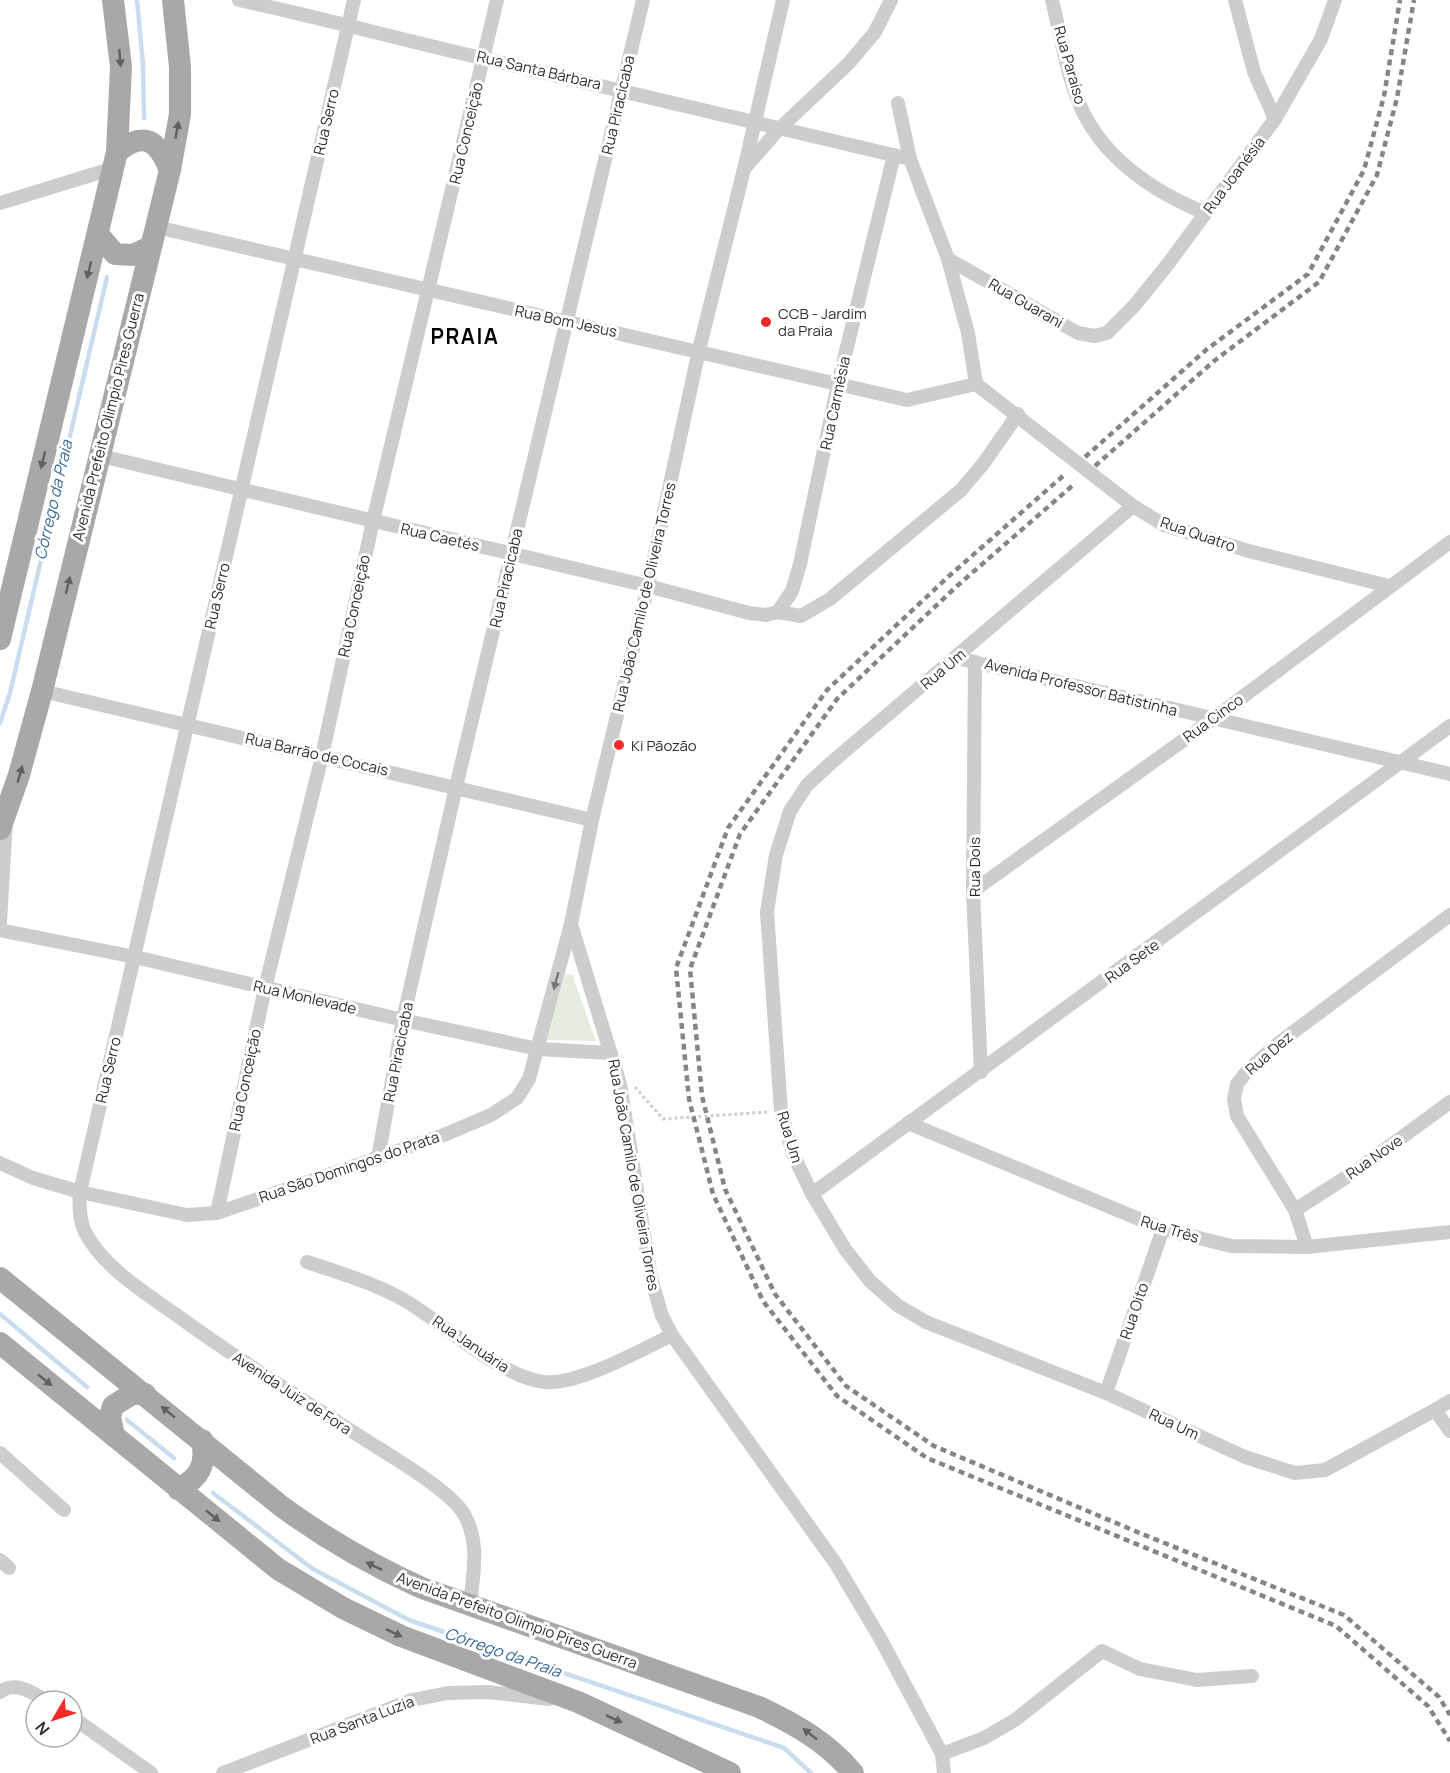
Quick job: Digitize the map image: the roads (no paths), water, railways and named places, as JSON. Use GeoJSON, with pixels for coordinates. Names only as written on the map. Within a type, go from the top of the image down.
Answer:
{"type":"FeatureCollection","features":[{"type":"Feature","properties":{"kind":"main road"},"geometry":{"type":"LineString","coordinates":[[0,639],[115,160],[121,67],[113,0]]}},
{"type":"Feature","properties":{"kind":"main road","name":"Avenida Prefeito Olimpio Pires Guerra"},"geometry":{"type":"LineString","coordinates":[[3,823],[42,691],[170,170],[180,114],[180,67],[174,0]]}},
{"type":"Feature","properties":{"kind":"main road"},"geometry":{"type":"LineString","coordinates":[[115,160],[125,145],[144,140],[154,144],[163,153],[170,170]]}},
{"type":"Feature","properties":{"kind":"main road"},"geometry":{"type":"LineString","coordinates":[[98,234],[115,254],[133,255],[153,237]]}},
{"type":"Feature","properties":{"kind":"main road","name":"Avenida Prefeito Olimpio Pires Guerra"},"geometry":{"type":"LineString","coordinates":[[0,1278],[281,1506],[327,1540],[381,1570],[470,1605],[759,1707],[801,1728],[839,1756],[853,1773]]}},
{"type":"Feature","properties":{"kind":"main road"},"geometry":{"type":"LineString","coordinates":[[0,1343],[278,1569],[343,1608],[401,1636],[578,1702],[730,1773]]}},
{"type":"Feature","properties":{"kind":"main road"},"geometry":{"type":"LineString","coordinates":[[114,1436],[110,1417],[113,1406],[132,1394],[145,1394]]}},
{"type":"Feature","properties":{"kind":"main road"},"geometry":{"type":"LineString","coordinates":[[178,1489],[200,1472],[204,1457],[202,1440]]}},
{"type":"Feature","properties":{"kind":"street","name":"Rua Santa Bárbara"},"geometry":{"type":"LineString","coordinates":[[239,0],[348,24],[484,59],[621,89],[778,130],[910,159]]}},
{"type":"Feature","properties":{"kind":"street","name":"Rua Serro"},"geometry":{"type":"LineString","coordinates":[[80,1192],[354,0]]}},
{"type":"Feature","properties":{"kind":"street","name":"Rua Conceição"},"geometry":{"type":"LineString","coordinates":[[217,1213],[265,988],[322,756],[373,521],[497,0]]}},
{"type":"Feature","properties":{"kind":"street","name":"Rua Piracicaba"},"geometry":{"type":"LineString","coordinates":[[378,1158],[403,1020],[456,787],[643,0]]}},
{"type":"Feature","properties":{"kind":"street"},"geometry":{"type":"LineString","coordinates":[[744,169],[783,0]]}},
{"type":"Feature","properties":{"kind":"street","name":"Rua João Camilo de Oliveira Torres"},"geometry":{"type":"LineString","coordinates":[[891,0],[875,32],[856,55],[778,130],[744,169],[699,350],[648,586],[592,820],[571,924],[620,1084],[651,1278],[662,1316],[672,1335],[836,1564],[880,1638],[942,1754],[944,1773]]}},
{"type":"Feature","properties":{"kind":"street","name":"Rua Paraíso"},"geometry":{"type":"LineString","coordinates":[[1052,0],[1083,112],[1107,148],[1141,179],[1179,202],[1205,213]]}},
{"type":"Feature","properties":{"kind":"street"},"geometry":{"type":"LineString","coordinates":[[1235,0],[1254,72],[1275,119]]}},
{"type":"Feature","properties":{"kind":"street","name":"Rua Joanésia"},"geometry":{"type":"LineString","coordinates":[[1107,333],[1134,306],[1275,119],[1321,39],[1335,0]]}},
{"type":"Feature","properties":{"kind":"street"},"geometry":{"type":"LineString","coordinates":[[898,103],[910,159],[948,259],[968,333],[976,384]]}},
{"type":"Feature","properties":{"kind":"street","name":"Rua Carmésia"},"geometry":{"type":"LineString","coordinates":[[778,612],[792,591],[800,564],[838,384],[894,155]]}},
{"type":"Feature","properties":{"kind":"street"},"geometry":{"type":"LineString","coordinates":[[0,203],[68,183],[115,160]]}},
{"type":"Feature","properties":{"kind":"street","name":"Rua Bom Jesus"},"geometry":{"type":"LineString","coordinates":[[153,237],[295,260],[699,350],[907,400],[976,384]]}},
{"type":"Feature","properties":{"kind":"street","name":"Rua Guarani"},"geometry":{"type":"LineString","coordinates":[[948,259],[1078,333],[1095,336],[1107,333]]}},
{"type":"Feature","properties":{"kind":"street","name":"Rua Quatro"},"geometry":{"type":"LineString","coordinates":[[976,384],[1031,424],[1133,506],[1164,525],[1200,538],[1389,586]]}},
{"type":"Feature","properties":{"kind":"street","name":"Rua Caetés"},"geometry":{"type":"LineString","coordinates":[[101,456],[648,586],[749,613],[766,615],[778,612],[801,616],[813,610],[930,518],[961,490],[984,465],[1018,414]]}},
{"type":"Feature","properties":{"kind":"street","name":"Rua Um"},"geometry":{"type":"LineString","coordinates":[[1133,506],[807,785],[790,811],[776,855],[767,912],[781,1111],[793,1154],[812,1194],[845,1250],[870,1281],[897,1305],[926,1322],[1106,1393],[1245,1457],[1296,1473],[1325,1470],[1450,1401]]}},
{"type":"Feature","properties":{"kind":"street","name":"Rua Cinco"},"geometry":{"type":"LineString","coordinates":[[973,891],[1213,719],[1450,542]]}},
{"type":"Feature","properties":{"kind":"street","name":"Avenida Professor Batistinha"},"geometry":{"type":"LineString","coordinates":[[957,658],[1450,774]]}},
{"type":"Feature","properties":{"kind":"street","name":"Rua Dois"},"geometry":{"type":"LineString","coordinates":[[975,662],[973,891],[981,1072]]}},
{"type":"Feature","properties":{"kind":"street","name":"Rua Barrão de Cocais"},"geometry":{"type":"LineString","coordinates":[[42,691],[188,723],[592,820]]}},
{"type":"Feature","properties":{"kind":"street","name":"Rua Sete"},"geometry":{"type":"LineString","coordinates":[[812,1194],[1450,726]]}},
{"type":"Feature","properties":{"kind":"street"},"geometry":{"type":"LineString","coordinates":[[0,922],[3,823]]}},
{"type":"Feature","properties":{"kind":"street","name":"Rua Dez"},"geometry":{"type":"LineString","coordinates":[[1307,1247],[1295,1210],[1237,1116],[1234,1099],[1237,1084],[1248,1070],[1280,1042],[1450,915]]}},
{"type":"Feature","properties":{"kind":"street","name":"Rua São Domingos do Prata"},"geometry":{"type":"LineString","coordinates":[[0,1163],[33,1178],[80,1192],[187,1215],[217,1213],[378,1158],[491,1115],[517,1098],[529,1078],[571,924]]}},
{"type":"Feature","properties":{"kind":"street","name":"Rua Monlevade"},"geometry":{"type":"LineString","coordinates":[[0,930],[135,957],[538,1049],[611,1053]]}},
{"type":"Feature","properties":{"kind":"street","name":"Rua Nove"},"geometry":{"type":"LineString","coordinates":[[1295,1210],[1356,1171],[1450,1102]]}},
{"type":"Feature","properties":{"kind":"street","name":"Rua Três"},"geometry":{"type":"LineString","coordinates":[[908,1122],[1163,1230],[1231,1246],[1307,1247],[1450,1232]]}},
{"type":"Feature","properties":{"kind":"street","name":"Avenida Juiz de Fora"},"geometry":{"type":"LineString","coordinates":[[80,1192],[79,1214],[85,1231],[116,1268],[218,1346],[413,1470],[465,1514],[475,1539],[470,1605]]}},
{"type":"Feature","properties":{"kind":"street","name":"Rua Oito"},"geometry":{"type":"LineString","coordinates":[[1106,1393],[1163,1230]]}},
{"type":"Feature","properties":{"kind":"street","name":"Rua Januária"},"geometry":{"type":"LineString","coordinates":[[307,1262],[360,1279],[401,1298],[516,1374],[546,1382],[570,1378],[608,1365],[672,1335]]}},
{"type":"Feature","properties":{"kind":"street"},"geometry":{"type":"LineString","coordinates":[[1435,1410],[1450,1431]]}},
{"type":"Feature","properties":{"kind":"street"},"geometry":{"type":"LineString","coordinates":[[0,1453],[64,1510]]}},
{"type":"Feature","properties":{"kind":"street"},"geometry":{"type":"LineString","coordinates":[[942,1754],[984,1738],[1015,1720],[1102,1651],[1140,1669],[1197,1680],[1252,1676]]}},
{"type":"Feature","properties":{"kind":"street"},"geometry":{"type":"LineString","coordinates":[[2,1690],[16,1686],[24,1690]]}},
{"type":"Feature","properties":{"kind":"street","name":"Rua Santa Luzia"},"geometry":{"type":"LineString","coordinates":[[223,1773],[412,1700],[439,1694],[488,1692],[578,1702]]}},
{"type":"Feature","properties":{"kind":"street"},"geometry":{"type":"LineString","coordinates":[[84,1726],[151,1773]]}},
{"type":"Feature","properties":{"kind":"waterway","name":"Córrego da Praia"},"geometry":{"type":"LineString","coordinates":[[137,0],[143,64],[144,118]]}},
{"type":"Feature","properties":{"kind":"waterway","name":"Córrego da Praia"},"geometry":{"type":"LineString","coordinates":[[0,723],[10,693],[107,277]]}},
{"type":"Feature","properties":{"kind":"waterway","name":"Córrego da Praia"},"geometry":{"type":"LineString","coordinates":[[0,1314],[87,1387]]}},
{"type":"Feature","properties":{"kind":"waterway","name":"Córrego da Praia"},"geometry":{"type":"LineString","coordinates":[[127,1420],[174,1458]]}},
{"type":"Feature","properties":{"kind":"waterway","name":"Córrego da Praia"},"geometry":{"type":"LineString","coordinates":[[213,1493],[313,1569],[409,1620],[784,1748],[811,1773]]}},
{"type":"Feature","properties":{"kind":"railway"},"geometry":{"type":"LineString","coordinates":[[1085,457],[1206,350],[1308,274],[1364,170],[1384,96],[1400,0]]}},
{"type":"Feature","properties":{"kind":"railway"},"geometry":{"type":"LineString","coordinates":[[1095,466],[1214,361],[1319,282],[1377,175],[1397,98],[1414,0]]}},
{"type":"Feature","properties":{"kind":"railway"},"geometry":{"type":"LineString","coordinates":[[1063,476],[949,576],[827,690],[728,828],[676,968],[689,1099],[713,1194],[763,1301],[837,1396],[927,1458],[1336,1626],[1428,1706],[1450,1741]]}},
{"type":"Feature","properties":{"kind":"railway"},"geometry":{"type":"LineString","coordinates":[[1072,486],[957,586],[837,699],[740,834],[690,969],[702,1096],[725,1189],[775,1294],[846,1386],[934,1446],[1142,1534],[1344,1615],[1439,1697],[1450,1715]]}},
{"type":"Feature","properties":{"kind":"place","name":"CCB - Jardim da Praia"},"geometry":{"type":"Point","coordinates":[766,322]}},
{"type":"Feature","properties":{"kind":"place","name":"Ki Pãozão"},"geometry":{"type":"Point","coordinates":[619,745]}},
{"type":"Feature","properties":{"kind":"district","name":"PRAIA"},"geometry":{"type":"Point","coordinates":[465,336]}}]}
